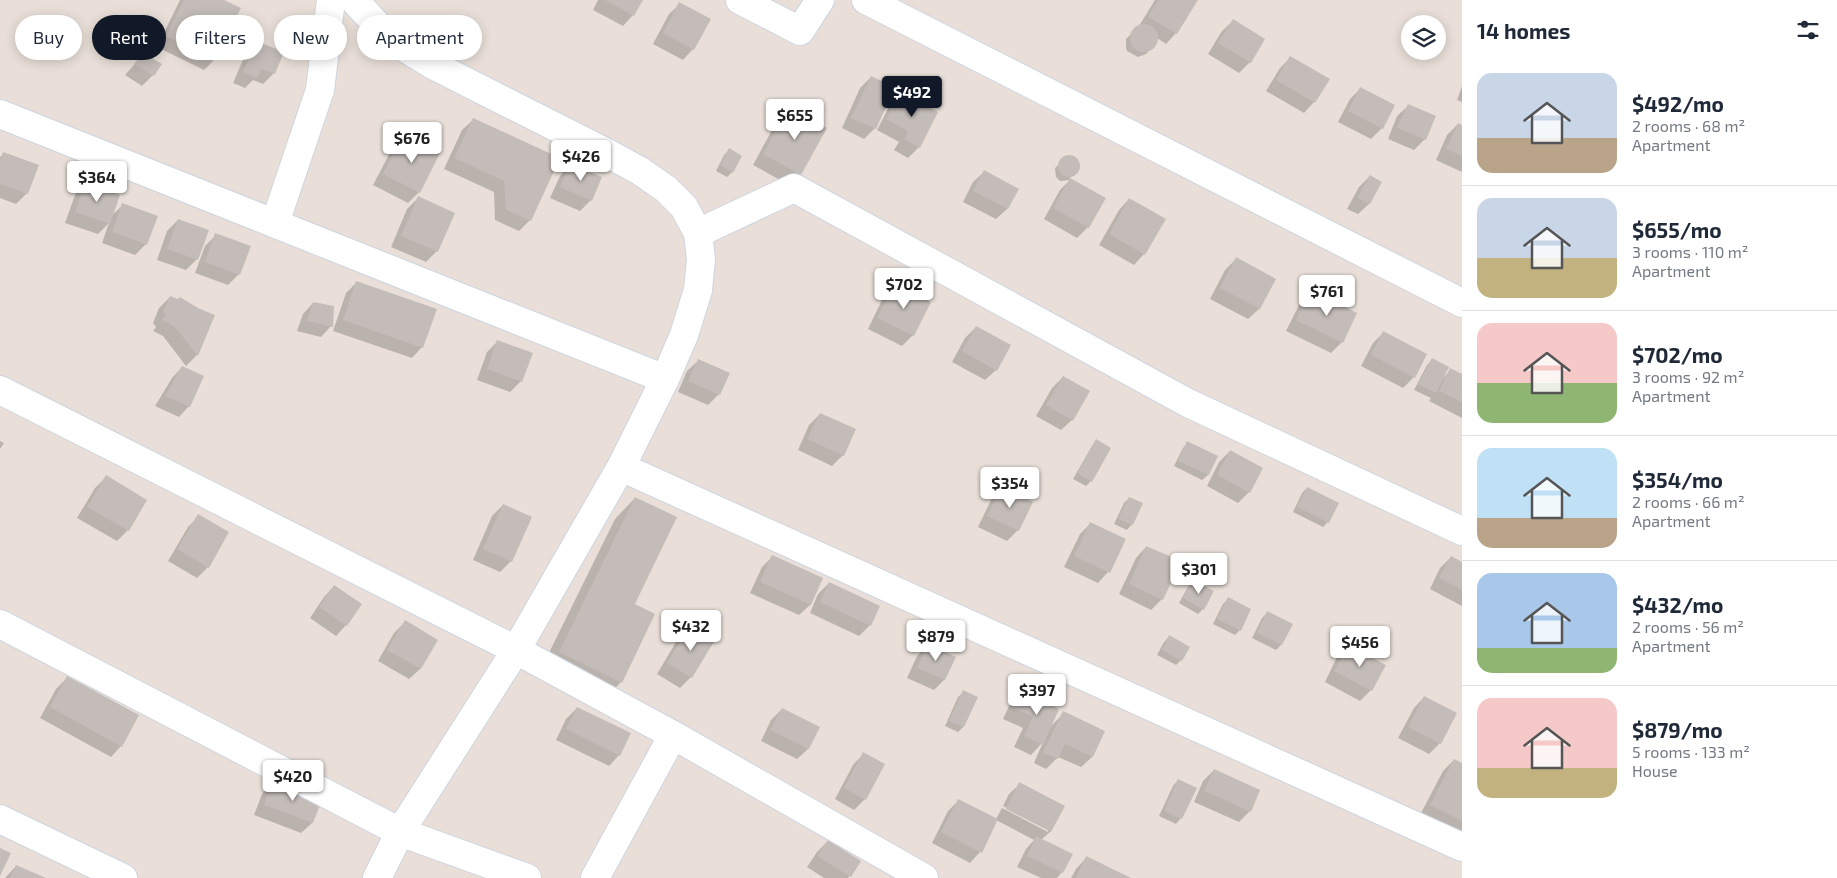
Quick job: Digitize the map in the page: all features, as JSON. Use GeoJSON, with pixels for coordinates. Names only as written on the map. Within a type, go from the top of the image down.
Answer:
{"type":"FeatureCollection","features":[{"type":"Feature","properties":{"kind":"street"},"geometry":{"type":"LineString","coordinates":[[275,223],[320,90],[331,0]]}},
{"type":"Feature","properties":{"kind":"street"},"geometry":{"type":"LineString","coordinates":[[354,0],[388,38],[433,66],[640,171],[666,189],[684,207],[698,233],[701,259],[698,290],[684,335],[665,379],[621,467],[516,650],[400,832],[377,878]]}},
{"type":"Feature","properties":{"kind":"street"},"geometry":{"type":"LineString","coordinates":[[740,0],[800,32],[820,0]]}},
{"type":"Feature","properties":{"kind":"street"},"geometry":{"type":"LineString","coordinates":[[866,0],[1462,303]]}},
{"type":"Feature","properties":{"kind":"street"},"geometry":{"type":"LineString","coordinates":[[0,114],[665,379]]}},
{"type":"Feature","properties":{"kind":"street"},"geometry":{"type":"LineString","coordinates":[[698,233],[794,188],[1188,403],[1462,531]]}},
{"type":"Feature","properties":{"kind":"street"},"geometry":{"type":"LineString","coordinates":[[0,390],[516,650],[673,735],[924,878]]}},
{"type":"Feature","properties":{"kind":"street"},"geometry":{"type":"LineString","coordinates":[[621,467],[1462,847]]}},
{"type":"Feature","properties":{"kind":"street"},"geometry":{"type":"LineString","coordinates":[[0,624],[400,832],[526,878]]}},
{"type":"Feature","properties":{"kind":"street"},"geometry":{"type":"LineString","coordinates":[[594,878],[673,735]]}},
{"type":"Feature","properties":{"kind":"street"},"geometry":{"type":"LineString","coordinates":[[0,819],[123,878]]}},
{"type":"Feature","properties":{"kind":"building"},"geometry":{"type":"Polygon","coordinates":[[[184,0],[224,0],[241,8],[238,15],[176,15],[184,0]]]}},
{"type":"Feature","properties":{"kind":"building"},"geometry":{"type":"Polygon","coordinates":[[[605,0],[643,0],[634,16],[605,0]]]}},
{"type":"Feature","properties":{"kind":"building"},"geometry":{"type":"Polygon","coordinates":[[[1158,0],[1198,0],[1177,34],[1148,17],[1158,0]]]}},
{"type":"Feature","properties":{"kind":"building"},"geometry":{"type":"Polygon","coordinates":[[[679,2],[711,19],[694,50],[663,33],[679,2]]]}},
{"type":"Feature","properties":{"kind":"building"},"geometry":{"type":"Polygon","coordinates":[[[176,16],[176,41],[166,36],[176,16]]]}},
{"type":"Feature","properties":{"kind":"building"},"geometry":{"type":"Polygon","coordinates":[[[1233,19],[1265,39],[1251,63],[1218,43],[1233,19]]]}},
{"type":"Feature","properties":{"kind":"building"},"geometry":{"type":"Polygon","coordinates":[[[1144,24],[1154,28],[1158,38],[1154,48],[1144,52],[1134,48],[1130,38],[1134,28],[1144,24]]]}},
{"type":"Feature","properties":{"kind":"building"},"geometry":{"type":"Polygon","coordinates":[[[264,44],[274,48],[274,60],[281,60],[275,74],[261,69],[257,78],[243,72],[248,60],[264,60],[264,44]]]}},
{"type":"Feature","properties":{"kind":"building"},"geometry":{"type":"Polygon","coordinates":[[[1290,56],[1330,79],[1315,103],[1276,80],[1290,56]]]}},
{"type":"Feature","properties":{"kind":"building"},"geometry":{"type":"Polygon","coordinates":[[[137,60],[155,60],[162,64],[154,76],[134,64],[137,60]]]}},
{"type":"Feature","properties":{"kind":"building"},"geometry":{"type":"Polygon","coordinates":[[[871,76],[895,87],[876,129],[851,118],[871,76]]]}},
{"type":"Feature","properties":{"kind":"building"},"geometry":{"type":"Polygon","coordinates":[[[1360,87],[1395,105],[1383,129],[1348,111],[1360,87]]]}},
{"type":"Feature","properties":{"kind":"building"},"geometry":{"type":"Polygon","coordinates":[[[900,92],[938,112],[920,148],[904,139],[908,131],[886,119],[900,92]]]}},
{"type":"Feature","properties":{"kind":"building"},"geometry":{"type":"Polygon","coordinates":[[[1408,104],[1436,116],[1426,140],[1397,128],[1408,104]]]}},
{"type":"Feature","properties":{"kind":"building"},"geometry":{"type":"Polygon","coordinates":[[[789,107],[827,128],[801,175],[763,154],[789,107]]]}},
{"type":"Feature","properties":{"kind":"building"},"geometry":{"type":"Polygon","coordinates":[[[473,118],[560,158],[531,221],[506,210],[504,181],[454,158],[473,118]]]}},
{"type":"Feature","properties":{"kind":"building"},"geometry":{"type":"Polygon","coordinates":[[[1458,123],[1462,125],[1462,156],[1446,149],[1458,123]]]}},
{"type":"Feature","properties":{"kind":"building"},"geometry":{"type":"Polygon","coordinates":[[[403,134],[440,153],[420,193],[383,174],[403,134]]]}},
{"type":"Feature","properties":{"kind":"building"},"geometry":{"type":"Polygon","coordinates":[[[729,148],[742,156],[733,173],[720,165],[729,148]]]}},
{"type":"Feature","properties":{"kind":"building"},"geometry":{"type":"Polygon","coordinates":[[[3,152],[39,165],[28,194],[0,184],[0,162],[3,152]]]}},
{"type":"Feature","properties":{"kind":"building"},"geometry":{"type":"Polygon","coordinates":[[[1069,155],[1077,158],[1080,166],[1077,174],[1069,177],[1061,174],[1058,166],[1061,158],[1069,155]]]}},
{"type":"Feature","properties":{"kind":"building"},"geometry":{"type":"Polygon","coordinates":[[[570,164],[602,177],[592,201],[560,187],[570,164]]]}},
{"type":"Feature","properties":{"kind":"building"},"geometry":{"type":"Polygon","coordinates":[[[984,170],[1019,189],[1008,209],[973,191],[984,170]]]}},
{"type":"Feature","properties":{"kind":"building"},"geometry":{"type":"Polygon","coordinates":[[[1370,175],[1382,182],[1370,204],[1357,198],[1370,175]]]}},
{"type":"Feature","properties":{"kind":"building"},"geometry":{"type":"Polygon","coordinates":[[[1070,178],[1106,198],[1089,228],[1053,208],[1070,178]]]}},
{"type":"Feature","properties":{"kind":"building"},"geometry":{"type":"Polygon","coordinates":[[[85,182],[120,195],[110,224],[75,212],[85,182]]]}},
{"type":"Feature","properties":{"kind":"building"},"geometry":{"type":"Polygon","coordinates":[[[418,196],[455,213],[438,252],[401,236],[418,196]]]}},
{"type":"Feature","properties":{"kind":"building"},"geometry":{"type":"Polygon","coordinates":[[[1129,198],[1166,219],[1145,255],[1109,234],[1129,198]]]}},
{"type":"Feature","properties":{"kind":"building"},"geometry":{"type":"Polygon","coordinates":[[[122,203],[158,216],[147,245],[112,232],[122,203]]]}},
{"type":"Feature","properties":{"kind":"building"},"geometry":{"type":"Polygon","coordinates":[[[178,219],[209,230],[198,260],[167,249],[178,219]]]}},
{"type":"Feature","properties":{"kind":"building"},"geometry":{"type":"Polygon","coordinates":[[[215,233],[251,246],[240,275],[205,262],[215,233]]]}},
{"type":"Feature","properties":{"kind":"building"},"geometry":{"type":"Polygon","coordinates":[[[1236,257],[1276,279],[1260,309],[1220,288],[1236,257]]]}},
{"type":"Feature","properties":{"kind":"building"},"geometry":{"type":"Polygon","coordinates":[[[356,281],[437,309],[423,348],[343,320],[356,281]]]}},
{"type":"Feature","properties":{"kind":"building"},"geometry":{"type":"Polygon","coordinates":[[[895,284],[931,302],[914,336],[877,318],[895,284]]]}},
{"type":"Feature","properties":{"kind":"building"},"geometry":{"type":"Polygon","coordinates":[[[1311,290],[1357,313],[1343,343],[1296,320],[1311,290]]]}},
{"type":"Feature","properties":{"kind":"building"},"geometry":{"type":"Polygon","coordinates":[[[170,296],[178,299],[180,297],[198,308],[215,315],[198,356],[174,326],[162,320],[166,315],[163,312],[170,296]]]}},
{"type":"Feature","properties":{"kind":"building"},"geometry":{"type":"Polygon","coordinates":[[[313,302],[334,306],[333,327],[307,321],[313,302]]]}},
{"type":"Feature","properties":{"kind":"building"},"geometry":{"type":"Polygon","coordinates":[[[976,326],[1011,345],[997,371],[962,351],[976,326]]]}},
{"type":"Feature","properties":{"kind":"building"},"geometry":{"type":"Polygon","coordinates":[[[1383,331],[1427,354],[1415,378],[1371,355],[1383,331]]]}},
{"type":"Feature","properties":{"kind":"building"},"geometry":{"type":"Polygon","coordinates":[[[497,340],[533,353],[522,382],[487,369],[497,340]]]}},
{"type":"Feature","properties":{"kind":"building"},"geometry":{"type":"Polygon","coordinates":[[[1432,358],[1449,367],[1436,393],[1418,384],[1432,358]]]}},
{"type":"Feature","properties":{"kind":"building"},"geometry":{"type":"Polygon","coordinates":[[[698,359],[730,373],[720,395],[688,381],[698,359]]]}},
{"type":"Feature","properties":{"kind":"building"},"geometry":{"type":"Polygon","coordinates":[[[182,366],[204,376],[190,407],[165,396],[182,366]]]}},
{"type":"Feature","properties":{"kind":"building"},"geometry":{"type":"Polygon","coordinates":[[[1450,368],[1462,374],[1462,402],[1439,391],[1450,368]]]}},
{"type":"Feature","properties":{"kind":"building"},"geometry":{"type":"Polygon","coordinates":[[[1063,376],[1090,391],[1073,421],[1046,405],[1063,376]]]}},
{"type":"Feature","properties":{"kind":"building"},"geometry":{"type":"Polygon","coordinates":[[[820,413],[856,429],[844,456],[807,439],[820,413]]]}},
{"type":"Feature","properties":{"kind":"building"},"geometry":{"type":"Polygon","coordinates":[[[1096,439],[1111,448],[1092,482],[1077,473],[1096,439]]]}},
{"type":"Feature","properties":{"kind":"building"},"geometry":{"type":"Polygon","coordinates":[[[1187,441],[1218,456],[1209,475],[1178,461],[1187,441]]]}},
{"type":"Feature","properties":{"kind":"building"},"geometry":{"type":"Polygon","coordinates":[[[1230,450],[1263,468],[1250,493],[1217,475],[1230,450]]]}},
{"type":"Feature","properties":{"kind":"building"},"geometry":{"type":"Polygon","coordinates":[[[106,475],[147,500],[129,531],[87,507],[106,475]]]}},
{"type":"Feature","properties":{"kind":"building"},"geometry":{"type":"Polygon","coordinates":[[[1001,487],[1033,502],[1019,531],[987,516],[1001,487]]]}},
{"type":"Feature","properties":{"kind":"building"},"geometry":{"type":"Polygon","coordinates":[[[1307,487],[1339,503],[1329,523],[1297,507],[1307,487]]]}},
{"type":"Feature","properties":{"kind":"building"},"geometry":{"type":"Polygon","coordinates":[[[635,497],[677,517],[635,604],[655,614],[622,683],[559,652],[635,497]]]}},
{"type":"Feature","properties":{"kind":"building"},"geometry":{"type":"Polygon","coordinates":[[[1129,497],[1143,503],[1133,525],[1118,519],[1129,497]]]}},
{"type":"Feature","properties":{"kind":"building"},"geometry":{"type":"Polygon","coordinates":[[[503,504],[532,517],[512,562],[483,549],[503,504]]]}},
{"type":"Feature","properties":{"kind":"building"},"geometry":{"type":"Polygon","coordinates":[[[198,514],[229,532],[209,568],[177,549],[198,514]]]}},
{"type":"Feature","properties":{"kind":"building"},"geometry":{"type":"Polygon","coordinates":[[[1090,522],[1126,539],[1110,573],[1074,556],[1090,522]]]}},
{"type":"Feature","properties":{"kind":"building"},"geometry":{"type":"Polygon","coordinates":[[[1146,546],[1181,561],[1163,600],[1129,584],[1146,546]]]}},
{"type":"Feature","properties":{"kind":"building"},"geometry":{"type":"Polygon","coordinates":[[[772,555],[823,578],[811,605],[760,582],[772,555]]]}},
{"type":"Feature","properties":{"kind":"building"},"geometry":{"type":"Polygon","coordinates":[[[1451,556],[1462,562],[1462,590],[1439,578],[1451,556]]]}},
{"type":"Feature","properties":{"kind":"building"},"geometry":{"type":"Polygon","coordinates":[[[1193,580],[1214,591],[1204,610],[1183,598],[1193,580]]]}},
{"type":"Feature","properties":{"kind":"building"},"geometry":{"type":"Polygon","coordinates":[[[829,582],[880,606],[871,626],[820,602],[829,582]]]}},
{"type":"Feature","properties":{"kind":"building"},"geometry":{"type":"Polygon","coordinates":[[[334,585],[362,604],[347,626],[319,607],[334,585]]]}},
{"type":"Feature","properties":{"kind":"building"},"geometry":{"type":"Polygon","coordinates":[[[1228,597],[1251,609],[1241,631],[1217,619],[1228,597]]]}},
{"type":"Feature","properties":{"kind":"building"},"geometry":{"type":"Polygon","coordinates":[[[1267,611],[1293,624],[1282,645],[1257,633],[1267,611]]]}},
{"type":"Feature","properties":{"kind":"building"},"geometry":{"type":"Polygon","coordinates":[[[405,620],[438,640],[421,669],[387,650],[405,620]]]}},
{"type":"Feature","properties":{"kind":"building"},"geometry":{"type":"Polygon","coordinates":[[[690,625],[715,640],[692,678],[667,663],[690,625]]]}},
{"type":"Feature","properties":{"kind":"building"},"geometry":{"type":"Polygon","coordinates":[[[1169,635],[1190,647],[1182,661],[1162,650],[1169,635]]]}},
{"type":"Feature","properties":{"kind":"building"},"geometry":{"type":"Polygon","coordinates":[[[928,644],[956,657],[945,680],[917,668],[928,644]]]}},
{"type":"Feature","properties":{"kind":"building"},"geometry":{"type":"Polygon","coordinates":[[[1348,645],[1386,665],[1372,691],[1334,671],[1348,645]]]}},
{"type":"Feature","properties":{"kind":"building"},"geometry":{"type":"Polygon","coordinates":[[[67,676],[139,715],[122,747],[50,707],[67,676]]]}},
{"type":"Feature","properties":{"kind":"building"},"geometry":{"type":"Polygon","coordinates":[[[963,690],[978,697],[964,727],[949,721],[963,690]]]}},
{"type":"Feature","properties":{"kind":"building"},"geometry":{"type":"Polygon","coordinates":[[[1021,691],[1059,709],[1043,745],[1024,736],[1033,717],[1013,708],[1021,691]]]}},
{"type":"Feature","properties":{"kind":"building"},"geometry":{"type":"Polygon","coordinates":[[[1424,696],[1457,713],[1441,744],[1408,727],[1424,696]]]}},
{"type":"Feature","properties":{"kind":"building"},"geometry":{"type":"Polygon","coordinates":[[[577,707],[631,733],[620,756],[566,729],[577,707]]]}},
{"type":"Feature","properties":{"kind":"building"},"geometry":{"type":"Polygon","coordinates":[[[782,708],[820,727],[809,749],[770,730],[782,708]]]}},
{"type":"Feature","properties":{"kind":"building"},"geometry":{"type":"Polygon","coordinates":[[[1063,711],[1105,731],[1093,757],[1065,744],[1058,759],[1043,753],[1063,711]]]}},
{"type":"Feature","properties":{"kind":"building"},"geometry":{"type":"Polygon","coordinates":[[[863,752],[885,764],[866,800],[844,788],[863,752]]]}},
{"type":"Feature","properties":{"kind":"building"},"geometry":{"type":"Polygon","coordinates":[[[1454,759],[1462,763],[1462,821],[1430,805],[1454,759]]]}},
{"type":"Feature","properties":{"kind":"building"},"geometry":{"type":"Polygon","coordinates":[[[1214,769],[1260,790],[1251,812],[1204,791],[1214,769]]]}},
{"type":"Feature","properties":{"kind":"building"},"geometry":{"type":"Polygon","coordinates":[[[1178,779],[1197,788],[1182,819],[1164,811],[1178,779]]]}},
{"type":"Feature","properties":{"kind":"building"},"geometry":{"type":"Polygon","coordinates":[[[272,781],[322,800],[313,823],[264,805],[272,781]]]}},
{"type":"Feature","properties":{"kind":"building"},"geometry":{"type":"Polygon","coordinates":[[[1019,782],[1065,806],[1051,832],[1006,809],[1019,782]]]}},
{"type":"Feature","properties":{"kind":"building"},"geometry":{"type":"Polygon","coordinates":[[[958,799],[998,819],[982,853],[941,832],[958,799]]]}},
{"type":"Feature","properties":{"kind":"building"},"geometry":{"type":"Polygon","coordinates":[[[1036,836],[1073,854],[1063,873],[1027,856],[1036,836]]]}},
{"type":"Feature","properties":{"kind":"building"},"geometry":{"type":"Polygon","coordinates":[[[828,840],[861,861],[851,877],[817,856],[828,840]]]}},
{"type":"Feature","properties":{"kind":"building"},"geometry":{"type":"Polygon","coordinates":[[[0,848],[11,853],[0,876],[0,848]]]}},
{"type":"Feature","properties":{"kind":"building"},"geometry":{"type":"Polygon","coordinates":[[[1086,856],[1131,878],[1076,878],[1086,856]]]}},
{"type":"Feature","properties":{"kind":"building"},"geometry":{"type":"Polygon","coordinates":[[[16,865],[46,878],[10,878],[16,865]]]}}]}
